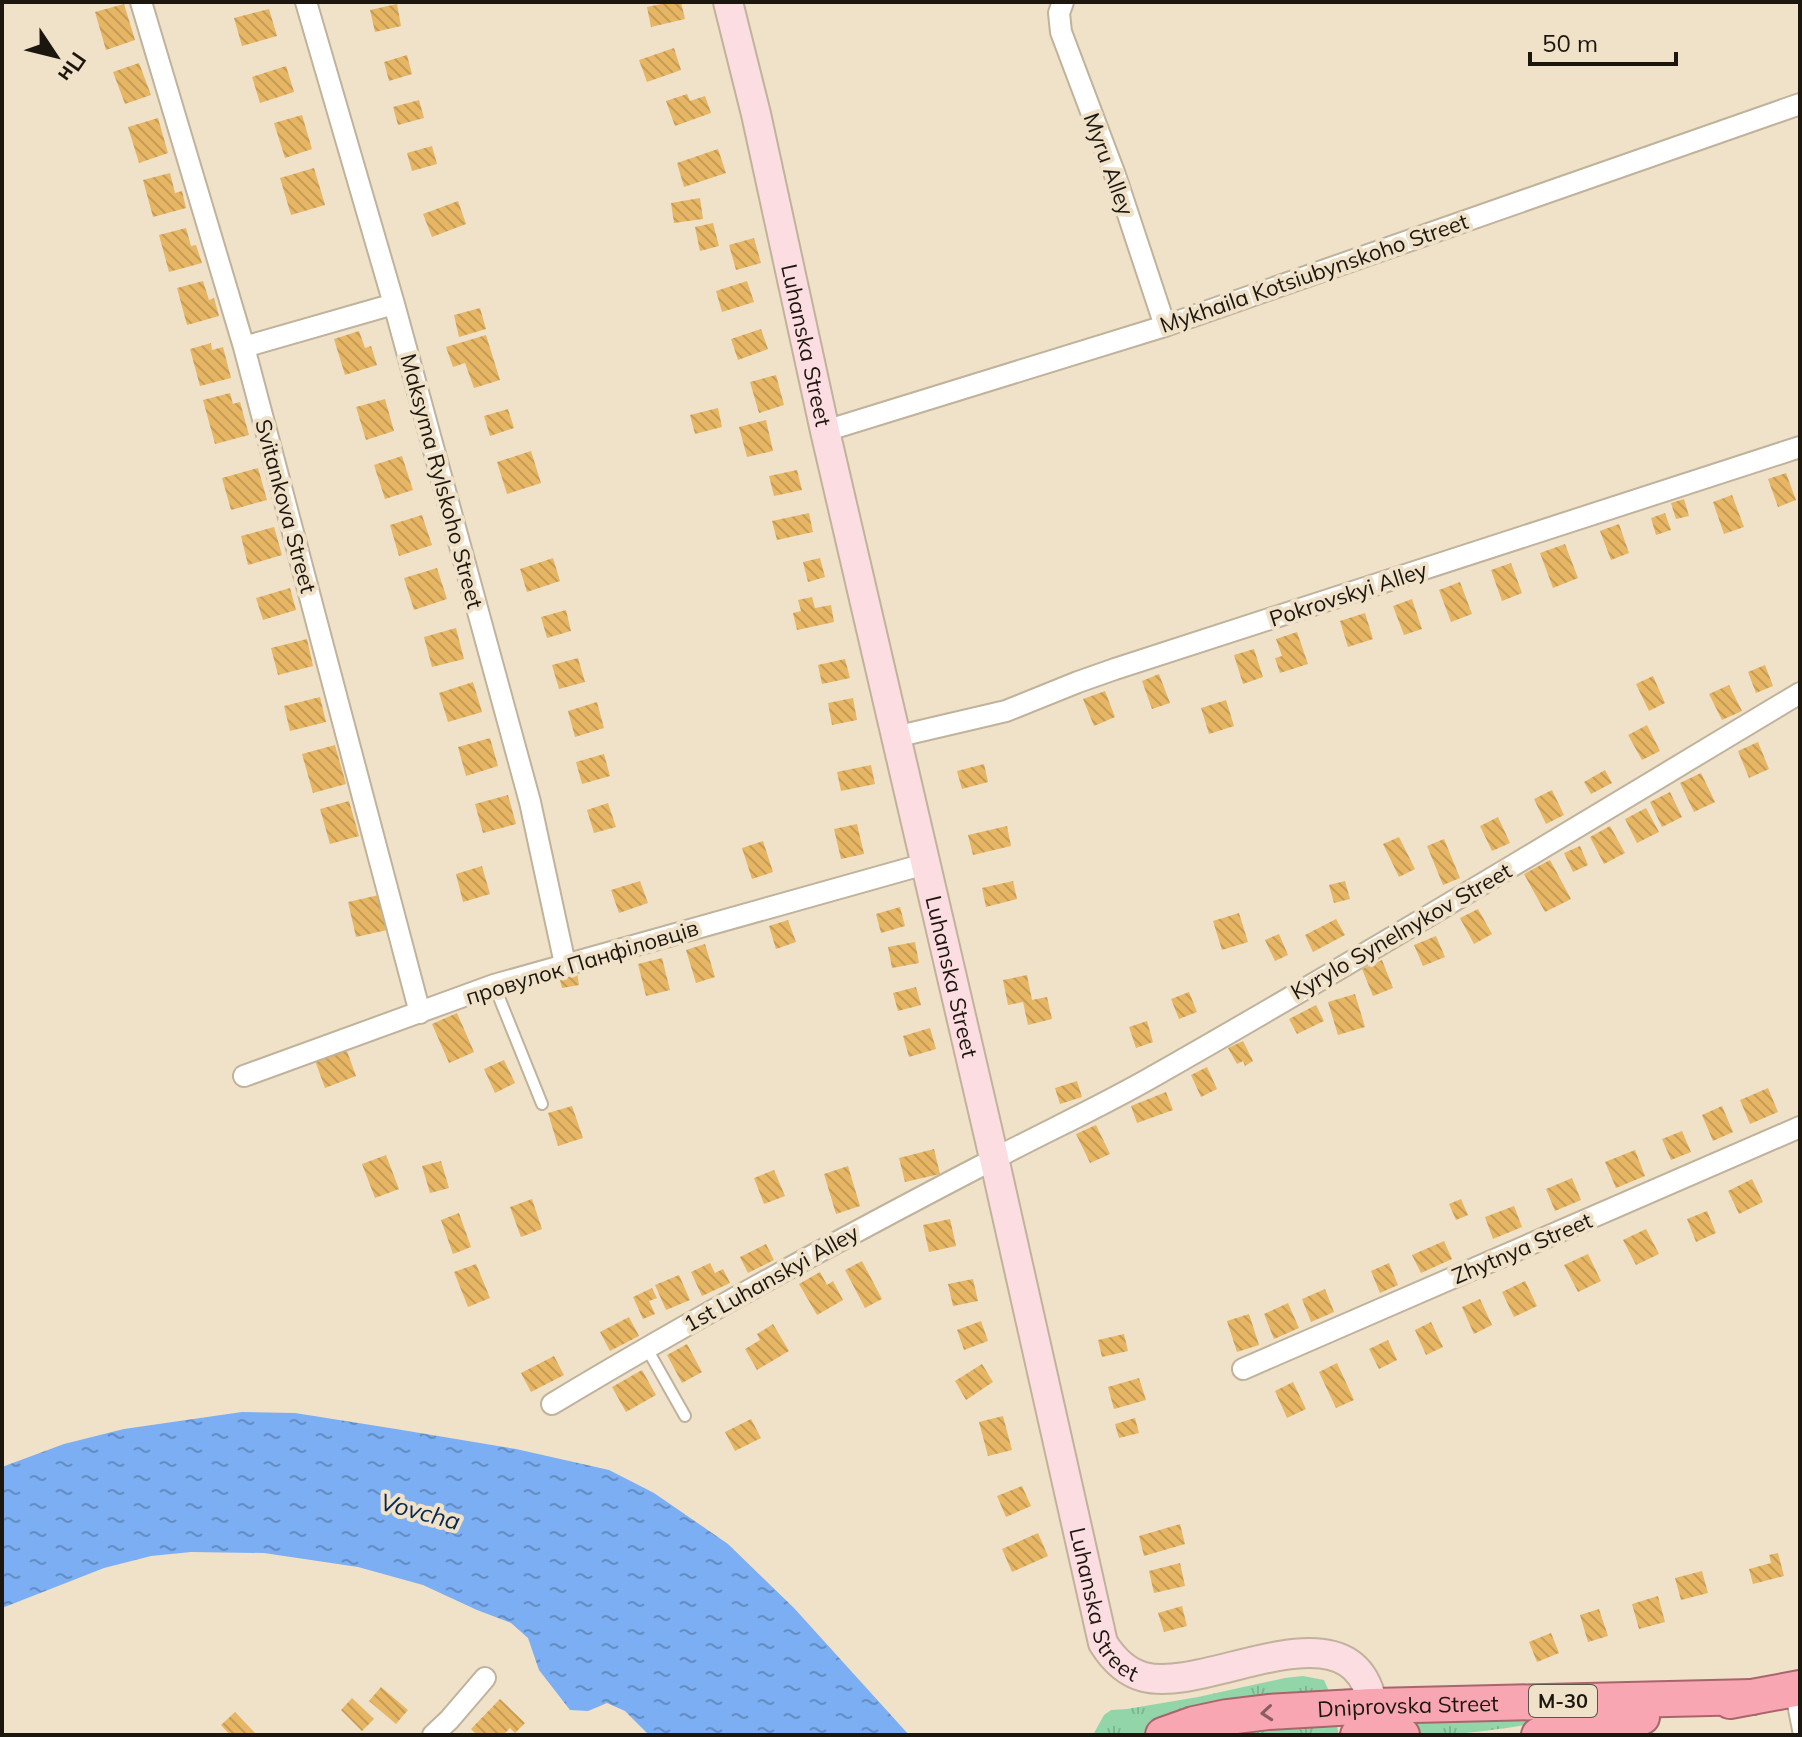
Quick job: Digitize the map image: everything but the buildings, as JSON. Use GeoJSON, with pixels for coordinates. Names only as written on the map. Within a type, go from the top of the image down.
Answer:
{"type":"FeatureCollection","features":[{"type":"Feature","properties":{"kind":"highway","name":"Dniprovska Street"},"geometry":{"type":"LineString","coordinates":[[1539,1735],[1795,1690]]}},
{"type":"Feature","properties":{"kind":"highway","name":"Dniprovska Street"},"geometry":{"type":"LineString","coordinates":[[1163,1735],[1194,1724],[1268,1712],[1365,1720],[1752,1697]]}},
{"type":"Feature","properties":{"kind":"highway"},"geometry":{"type":"LineString","coordinates":[[1365,1720],[1389,1725],[1402,1735]]}},
{"type":"Feature","properties":{"kind":"main road","name":"Luhanska Street"},"geometry":{"type":"LineString","coordinates":[[728,2],[1103,1643],[1111,1657],[1123,1668],[1147,1678],[1164,1679],[1292,1653],[1327,1655],[1344,1660],[1356,1669],[1370,1690],[1365,1720]]}},
{"type":"Feature","properties":{"kind":"street","name":"Svitankova Street"},"geometry":{"type":"LineString","coordinates":[[141,2],[244,347],[420,1013]]}},
{"type":"Feature","properties":{"kind":"street","name":"Maksyma Rylskoho Street"},"geometry":{"type":"LineString","coordinates":[[306,2],[394,304],[530,802],[565,964]]}},
{"type":"Feature","properties":{"kind":"street","name":"Myru Alley"},"geometry":{"type":"LineString","coordinates":[[1063,2],[1059,13],[1061,32],[1115,175],[1165,326]]}},
{"type":"Feature","properties":{"kind":"street","name":"Mykhaila Kotsiubynskoho Street"},"geometry":{"type":"LineString","coordinates":[[825,431],[1165,326],[1800,104]]}},
{"type":"Feature","properties":{"kind":"street"},"geometry":{"type":"LineString","coordinates":[[244,347],[394,304]]}},
{"type":"Feature","properties":{"kind":"street","name":"Pokrovskyi Alley"},"geometry":{"type":"LineString","coordinates":[[895,737],[1006,711],[1115,669],[1800,447]]}},
{"type":"Feature","properties":{"kind":"street","name":"Kyrylo Synelnykov Street"},"geometry":{"type":"LineString","coordinates":[[994,1158],[1151,1078],[1800,693]]}},
{"type":"Feature","properties":{"kind":"street","name":"провулок Панфіловців"},"geometry":{"type":"LineString","coordinates":[[244,1076],[494,985],[925,864]]}},
{"type":"Feature","properties":{"kind":"street","name":"Zhytnya Street"},"geometry":{"type":"LineString","coordinates":[[1243,1369],[1800,1127]]}},
{"type":"Feature","properties":{"kind":"street","name":"1st Luhanskyi Alley"},"geometry":{"type":"LineString","coordinates":[[552,1404],[646,1347],[994,1158]]}},
{"type":"Feature","properties":{"kind":"street"},"geometry":{"type":"LineString","coordinates":[[433,1735],[485,1678]]}},
{"type":"Feature","properties":{"kind":"lane"},"geometry":{"type":"LineString","coordinates":[[494,985],[542,1104]]}},
{"type":"Feature","properties":{"kind":"lane"},"geometry":{"type":"LineString","coordinates":[[646,1347],[685,1416]]}},
{"type":"Feature","properties":{"kind":"lane"},"geometry":{"type":"LineString","coordinates":[[1795,1690],[1799,1735]]}},
{"type":"Feature","properties":{"kind":"green space"},"geometry":{"type":"Polygon","coordinates":[[[1303,1676],[1324,1680],[1329,1699],[1150,1735],[1093,1735],[1104,1715],[1111,1710],[1303,1676]]]}},
{"type":"Feature","properties":{"kind":"green space"},"geometry":{"type":"Polygon","coordinates":[[[1588,1713],[1503,1728],[1439,1735],[1417,1735],[1403,1719],[1588,1713]]]}},
{"type":"Feature","properties":{"kind":"green space"},"geometry":{"type":"Polygon","coordinates":[[[1331,1723],[1337,1726],[1339,1735],[1229,1735],[1254,1730],[1331,1723]]]}},
{"type":"Feature","properties":{"kind":"water","name":"Vovcha"},"geometry":{"type":"Polygon","coordinates":[[[242,1412],[295,1413],[516,1449],[609,1470],[654,1493],[728,1544],[794,1608],[909,1735],[649,1735],[625,1711],[607,1703],[588,1711],[570,1710],[539,1670],[528,1638],[511,1623],[423,1585],[358,1567],[264,1553],[191,1552],[151,1556],[104,1568],[2,1608],[2,1467],[64,1444],[124,1429],[242,1412]]]}}]}
